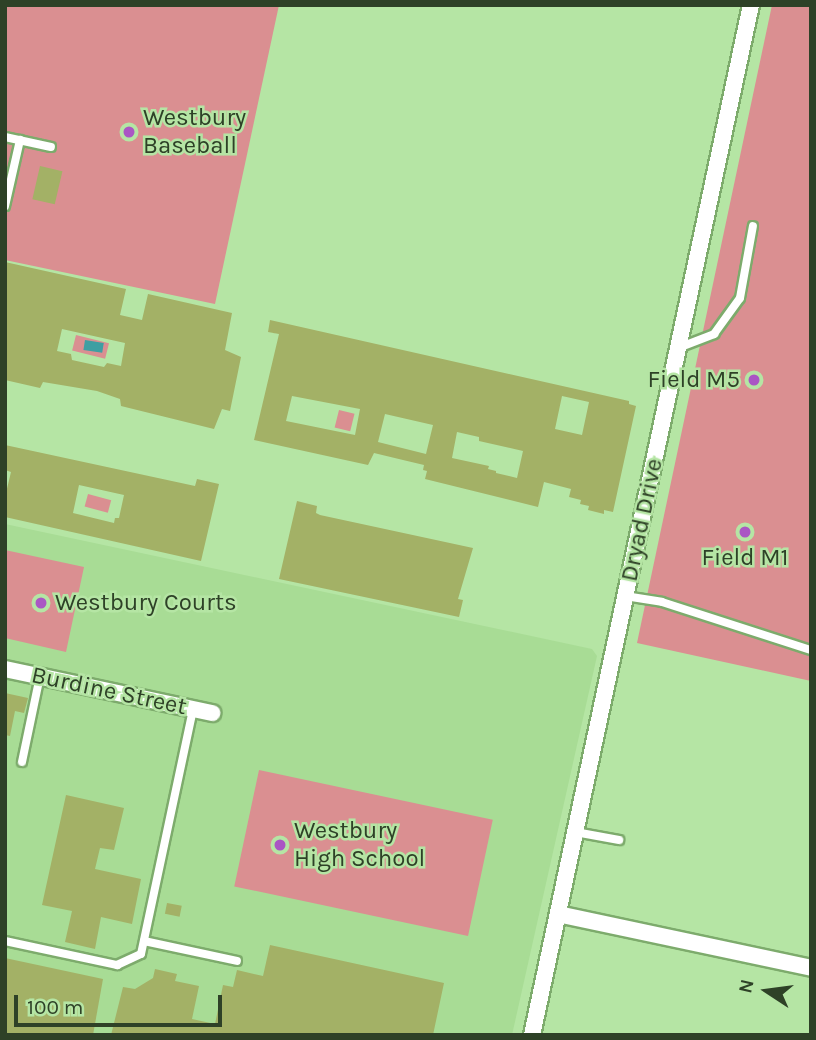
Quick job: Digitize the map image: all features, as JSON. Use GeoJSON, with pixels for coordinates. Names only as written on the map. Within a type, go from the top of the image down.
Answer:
{"type":"FeatureCollection","features":[{"type":"Feature","properties":{"kind":"street","name":"Dryad Drive"},"geometry":{"type":"LineString","coordinates":[[532,1035],[751,5]]}},
{"type":"Feature","properties":{"kind":"street","name":"Burdine Street"},"geometry":{"type":"LineString","coordinates":[[5,669],[212,713]]}},
{"type":"Feature","properties":{"kind":"street"},"geometry":{"type":"LineString","coordinates":[[558,914],[811,968]]}},
{"type":"Feature","properties":{"kind":"lane"},"geometry":{"type":"LineString","coordinates":[[5,137],[51,147]]}},
{"type":"Feature","properties":{"kind":"lane"},"geometry":{"type":"LineString","coordinates":[[5,206],[20,140]]}},
{"type":"Feature","properties":{"kind":"lane"},"geometry":{"type":"LineString","coordinates":[[678,348],[714,334],[740,298],[753,226]]}},
{"type":"Feature","properties":{"kind":"lane"},"geometry":{"type":"LineString","coordinates":[[625,596],[662,602],[811,650]]}},
{"type":"Feature","properties":{"kind":"lane"},"geometry":{"type":"LineString","coordinates":[[22,762],[40,676]]}},
{"type":"Feature","properties":{"kind":"lane"},"geometry":{"type":"LineString","coordinates":[[5,940],[117,965],[141,954],[193,709]]}},
{"type":"Feature","properties":{"kind":"lane"},"geometry":{"type":"LineString","coordinates":[[575,832],[619,840]]}},
{"type":"Feature","properties":{"kind":"lane"},"geometry":{"type":"LineString","coordinates":[[144,941],[237,961]]}},
{"type":"Feature","properties":{"kind":"shaded area","name":"Westbury Baseball"},"geometry":{"type":"Polygon","coordinates":[[[5,5],[279,5],[215,304],[5,260],[5,5]]]}},
{"type":"Feature","properties":{"kind":"shaded area"},"geometry":{"type":"Polygon","coordinates":[[[772,5],[811,5],[811,681],[637,643],[772,5]]]}},
{"type":"Feature","properties":{"kind":"shaded area"},"geometry":{"type":"Polygon","coordinates":[[[76,335],[109,343],[105,359],[72,351],[76,335]]]}},
{"type":"Feature","properties":{"kind":"shaded area"},"geometry":{"type":"Polygon","coordinates":[[[339,410],[355,414],[350,431],[335,427],[339,410]]]}},
{"type":"Feature","properties":{"kind":"shaded area"},"geometry":{"type":"Polygon","coordinates":[[[88,494],[111,500],[108,513],[85,507],[88,494]]]}},
{"type":"Feature","properties":{"kind":"shaded area","name":"Westbury High School"},"geometry":{"type":"Polygon","coordinates":[[[5,524],[592,649],[597,656],[512,1035],[5,1035],[5,524]]]}},
{"type":"Feature","properties":{"kind":"shaded area","name":"Westbury Courts"},"geometry":{"type":"Polygon","coordinates":[[[5,550],[84,567],[66,652],[5,638],[5,550]]]}},
{"type":"Feature","properties":{"kind":"shaded area"},"geometry":{"type":"Polygon","coordinates":[[[259,770],[493,820],[468,936],[234,886],[259,770]]]}},
{"type":"Feature","properties":{"kind":"water"},"geometry":{"type":"Polygon","coordinates":[[[85,340],[104,343],[102,353],[83,350],[85,340]]]}},
{"type":"Feature","properties":{"kind":"building"},"geometry":{"type":"Polygon","coordinates":[[[40,166],[62,171],[55,204],[32,199],[40,166]]]}},
{"type":"Feature","properties":{"kind":"building"},"geometry":{"type":"Polygon","coordinates":[[[5,262],[126,289],[120,315],[142,320],[148,294],[232,313],[225,350],[241,357],[230,411],[222,409],[214,429],[121,406],[120,399],[97,391],[43,382],[40,388],[5,380],[5,262]],[[62,329],[57,351],[71,354],[72,360],[104,367],[107,363],[121,366],[125,343],[62,329]]]}},
{"type":"Feature","properties":{"kind":"building"},"geometry":{"type":"Polygon","coordinates":[[[270,320],[629,401],[629,404],[636,406],[613,512],[604,510],[604,514],[588,510],[589,506],[580,504],[581,500],[569,497],[571,489],[544,482],[538,507],[425,479],[427,471],[423,470],[424,465],[374,453],[368,465],[254,440],[279,334],[268,332],[270,320]],[[292,396],[286,421],[355,435],[360,409],[292,396]],[[562,396],[555,429],[582,435],[589,402],[562,396]],[[385,414],[378,442],[426,454],[433,425],[385,414]],[[457,432],[452,458],[489,466],[488,469],[496,473],[517,478],[523,451],[479,441],[479,437],[457,432]]]}},
{"type":"Feature","properties":{"kind":"building"},"geometry":{"type":"Polygon","coordinates":[[[5,445],[195,486],[197,479],[219,484],[201,561],[5,517],[5,497],[11,472],[5,470],[5,445]],[[79,485],[73,513],[114,523],[115,518],[119,518],[124,495],[79,485]]]}},
{"type":"Feature","properties":{"kind":"building"},"geometry":{"type":"Polygon","coordinates":[[[297,501],[317,506],[316,513],[320,515],[473,548],[458,599],[463,600],[459,617],[279,579],[297,501]]]}},
{"type":"Feature","properties":{"kind":"building"},"geometry":{"type":"Polygon","coordinates":[[[5,693],[28,698],[24,713],[15,711],[10,736],[5,735],[5,693]]]}},
{"type":"Feature","properties":{"kind":"building"},"geometry":{"type":"Polygon","coordinates":[[[66,795],[124,808],[114,850],[100,848],[95,869],[141,879],[132,924],[101,917],[95,949],[65,942],[72,911],[42,905],[66,795]]]}},
{"type":"Feature","properties":{"kind":"building"},"geometry":{"type":"Polygon","coordinates":[[[167,903],[182,906],[180,917],[165,914],[167,903]]]}},
{"type":"Feature","properties":{"kind":"building"},"geometry":{"type":"Polygon","coordinates":[[[270,945],[444,983],[433,1035],[111,1035],[123,987],[135,989],[153,978],[155,969],[177,974],[175,981],[199,986],[192,1019],[215,1024],[223,985],[233,987],[237,970],[263,976],[270,945]]]}},
{"type":"Feature","properties":{"kind":"building"},"geometry":{"type":"Polygon","coordinates":[[[5,958],[103,979],[93,1035],[5,1035],[5,958]]]}},
{"type":"Feature","properties":{"kind":"place","name":"Westbury Baseball"},"geometry":{"type":"Point","coordinates":[129,132]}},
{"type":"Feature","properties":{"kind":"place","name":"Field M5"},"geometry":{"type":"Point","coordinates":[754,380]}},
{"type":"Feature","properties":{"kind":"place","name":"Field M1"},"geometry":{"type":"Point","coordinates":[745,532]}},
{"type":"Feature","properties":{"kind":"place","name":"Westbury Courts"},"geometry":{"type":"Point","coordinates":[41,603]}},
{"type":"Feature","properties":{"kind":"place","name":"Westbury High School"},"geometry":{"type":"Point","coordinates":[280,845]}}]}
